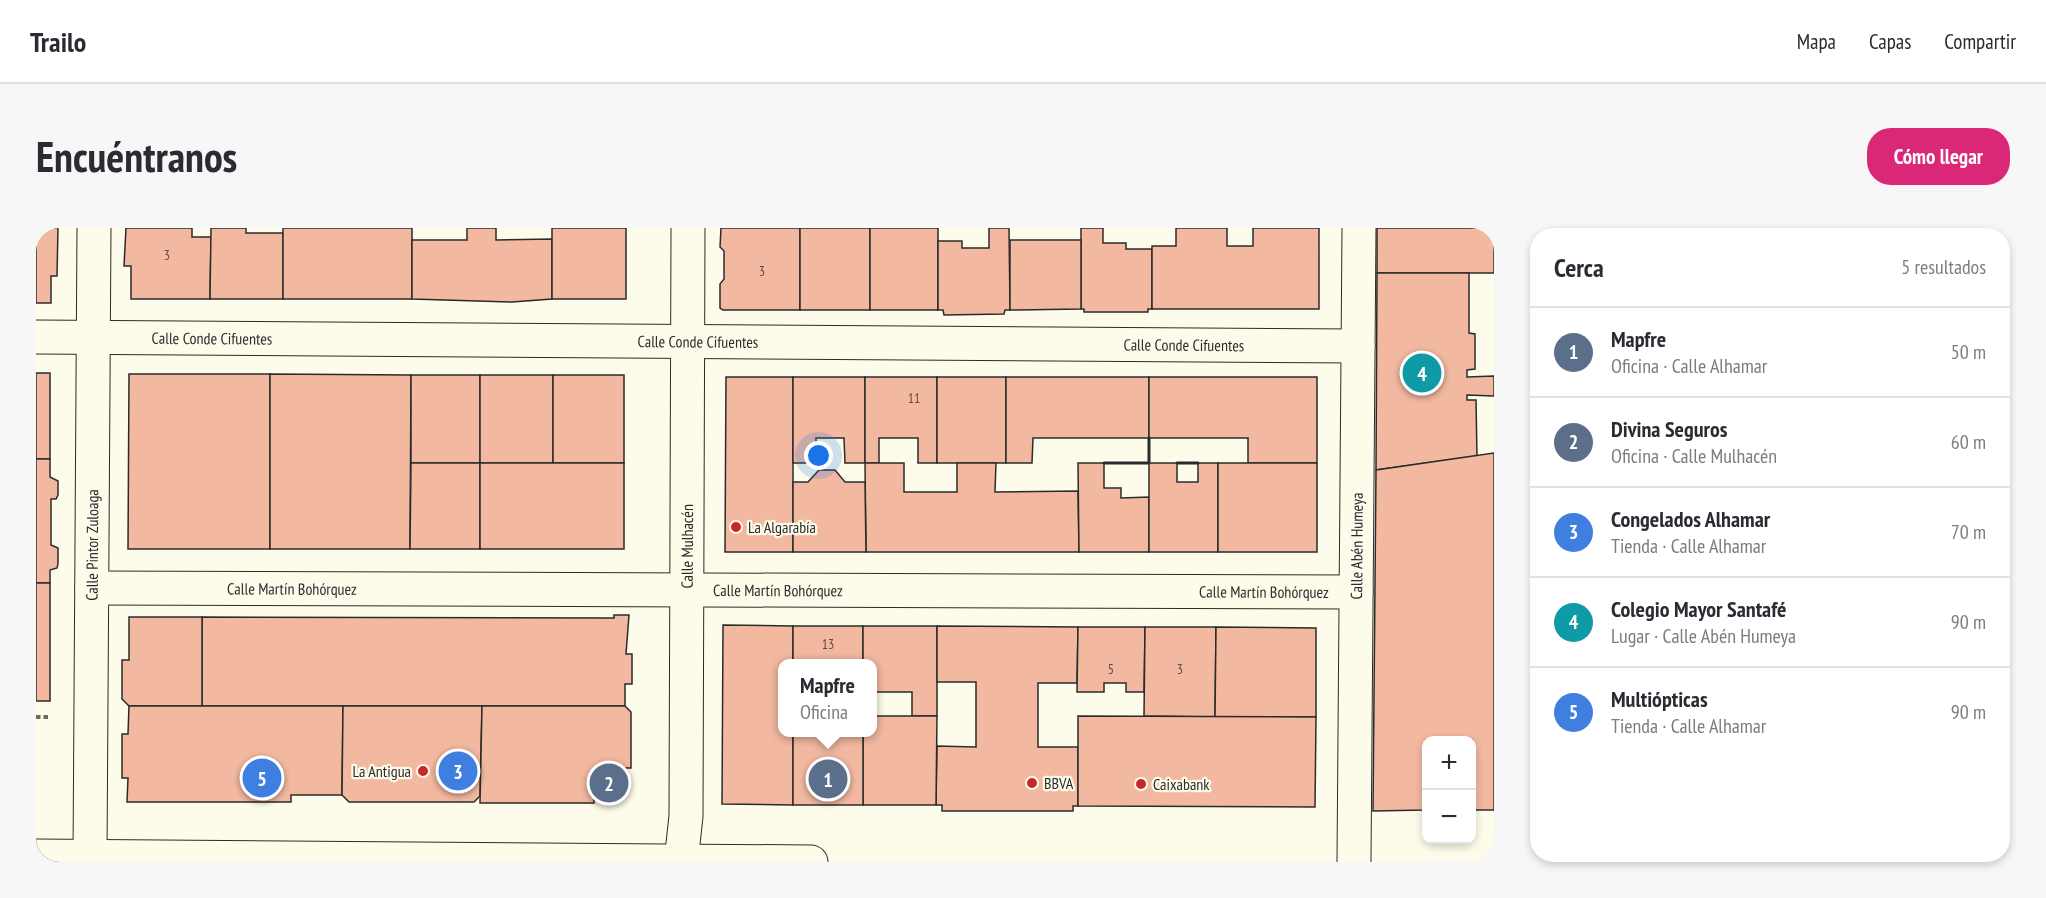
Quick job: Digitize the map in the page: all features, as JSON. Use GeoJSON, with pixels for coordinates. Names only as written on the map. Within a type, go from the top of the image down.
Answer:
{"type":"FeatureCollection","features":[{"type":"Feature","properties":{"kind":"street","name":"Calle Pintor Zuloaga"},"geometry":{"type":"LineString","coordinates":[[90,859],[94,228]]}},
{"type":"Feature","properties":{"kind":"street","name":"Calle Mulhacén"},"geometry":{"type":"LineString","coordinates":[[681,862],[686,816],[688,228]]}},
{"type":"Feature","properties":{"kind":"street","name":"Calle Abén Humeya"},"geometry":{"type":"LineString","coordinates":[[1354,862],[1359,228]]}},
{"type":"Feature","properties":{"kind":"street","name":"Calle Conde Cifuentes"},"geometry":{"type":"LineString","coordinates":[[36,337],[1358,346]]}},
{"type":"Feature","properties":{"kind":"street","name":"Calle Martín Bohórquez"},"geometry":{"type":"LineString","coordinates":[[92,588],[1356,592]]}},
{"type":"Feature","properties":{"kind":"street"},"geometry":{"type":"LineString","coordinates":[[36,856],[90,859],[811,862]]}},
{"type":"Feature","properties":{"kind":"building"},"geometry":{"type":"Polygon","coordinates":[[[36,228],[58,228],[57,276],[51,276],[51,303],[36,303],[36,228]]]}},
{"type":"Feature","properties":{"kind":"building"},"geometry":{"type":"Polygon","coordinates":[[[126,228],[192,228],[192,237],[211,237],[210,299],[131,299],[131,266],[124,266],[126,228]]]}},
{"type":"Feature","properties":{"kind":"building"},"geometry":{"type":"Polygon","coordinates":[[[211,228],[246,228],[246,233],[283,233],[283,299],[210,299],[211,228]]]}},
{"type":"Feature","properties":{"kind":"building"},"geometry":{"type":"Polygon","coordinates":[[[283,228],[412,228],[412,299],[283,299],[283,228]]]}},
{"type":"Feature","properties":{"kind":"building"},"geometry":{"type":"Polygon","coordinates":[[[467,228],[496,228],[496,240],[552,239],[552,299],[512,302],[412,299],[412,240],[467,240],[467,228]]]}},
{"type":"Feature","properties":{"kind":"building"},"geometry":{"type":"Polygon","coordinates":[[[552,228],[626,228],[626,299],[552,299],[552,228]]]}},
{"type":"Feature","properties":{"kind":"building"},"geometry":{"type":"Polygon","coordinates":[[[721,228],[800,228],[800,310],[723,310],[720,308],[720,284],[724,279],[724,251],[720,247],[721,228]]]}},
{"type":"Feature","properties":{"kind":"building"},"geometry":{"type":"Polygon","coordinates":[[[800,228],[870,228],[870,310],[800,310],[800,228]]]}},
{"type":"Feature","properties":{"kind":"building"},"geometry":{"type":"Polygon","coordinates":[[[870,228],[938,228],[938,310],[870,310],[870,228]]]}},
{"type":"Feature","properties":{"kind":"building"},"geometry":{"type":"Polygon","coordinates":[[[989,228],[1009,228],[1010,310],[1005,310],[1004,314],[944,315],[943,310],[938,310],[938,241],[962,241],[962,248],[989,248],[989,228]]]}},
{"type":"Feature","properties":{"kind":"building"},"geometry":{"type":"Polygon","coordinates":[[[1081,228],[1103,228],[1103,243],[1126,243],[1126,249],[1152,249],[1152,309],[1148,309],[1148,312],[1084,312],[1084,309],[1081,309],[1081,228]]]}},
{"type":"Feature","properties":{"kind":"building"},"geometry":{"type":"Polygon","coordinates":[[[1176,228],[1227,228],[1227,246],[1253,246],[1253,228],[1319,228],[1319,309],[1152,309],[1152,246],[1176,246],[1176,228]]]}},
{"type":"Feature","properties":{"kind":"building"},"geometry":{"type":"Polygon","coordinates":[[[1377,228],[1494,228],[1494,273],[1377,273],[1377,228]]]}},
{"type":"Feature","properties":{"kind":"building"},"geometry":{"type":"Polygon","coordinates":[[[1010,240],[1081,240],[1081,309],[1010,310],[1010,240]]]}},
{"type":"Feature","properties":{"kind":"building"},"geometry":{"type":"Polygon","coordinates":[[[1377,273],[1469,273],[1469,333],[1475,334],[1475,369],[1467,370],[1467,377],[1494,376],[1494,396],[1467,395],[1467,400],[1476,400],[1477,456],[1376,470],[1377,273]]]}},
{"type":"Feature","properties":{"kind":"building"},"geometry":{"type":"Polygon","coordinates":[[[36,373],[50,373],[50,459],[36,459],[36,373]]]}},
{"type":"Feature","properties":{"kind":"building"},"geometry":{"type":"Polygon","coordinates":[[[129,374],[270,374],[270,549],[128,549],[129,374]]]}},
{"type":"Feature","properties":{"kind":"building"},"geometry":{"type":"Polygon","coordinates":[[[270,374],[411,375],[410,549],[270,549],[270,374]]]}},
{"type":"Feature","properties":{"kind":"building"},"geometry":{"type":"Polygon","coordinates":[[[411,375],[480,375],[480,463],[411,463],[411,375]]]}},
{"type":"Feature","properties":{"kind":"building"},"geometry":{"type":"Polygon","coordinates":[[[480,375],[553,375],[553,463],[480,463],[480,375]]]}},
{"type":"Feature","properties":{"kind":"building"},"geometry":{"type":"Polygon","coordinates":[[[553,375],[624,375],[624,463],[553,463],[553,375]]]}},
{"type":"Feature","properties":{"kind":"building"},"geometry":{"type":"Polygon","coordinates":[[[726,377],[793,377],[793,552],[725,552],[726,377]]]}},
{"type":"Feature","properties":{"kind":"building"},"geometry":{"type":"Polygon","coordinates":[[[793,377],[865,377],[865,463],[845,463],[844,438],[816,438],[816,463],[793,463],[793,377]]]}},
{"type":"Feature","properties":{"kind":"building"},"geometry":{"type":"Polygon","coordinates":[[[865,377],[937,377],[937,463],[918,463],[918,438],[879,438],[879,463],[865,463],[865,377]]]}},
{"type":"Feature","properties":{"kind":"building"},"geometry":{"type":"Polygon","coordinates":[[[937,377],[1006,377],[1006,463],[937,463],[937,377]]]}},
{"type":"Feature","properties":{"kind":"building"},"geometry":{"type":"Polygon","coordinates":[[[1006,377],[1149,377],[1149,438],[1033,438],[1032,463],[1006,463],[1006,377]]]}},
{"type":"Feature","properties":{"kind":"building"},"geometry":{"type":"Polygon","coordinates":[[[1149,377],[1317,377],[1317,463],[1248,463],[1248,438],[1149,438],[1149,377]]]}},
{"type":"Feature","properties":{"kind":"building"},"geometry":{"type":"Polygon","coordinates":[[[1494,453],[1494,810],[1476,810],[1476,736],[1422,736],[1422,810],[1373,811],[1376,470],[1494,453]]]}},
{"type":"Feature","properties":{"kind":"building"},"geometry":{"type":"Polygon","coordinates":[[[36,459],[50,459],[50,477],[58,481],[58,495],[56,499],[51,499],[51,545],[58,548],[58,564],[57,568],[50,570],[50,583],[36,583],[36,459]]]}},
{"type":"Feature","properties":{"kind":"building"},"geometry":{"type":"Polygon","coordinates":[[[411,463],[480,463],[480,549],[410,549],[411,463]]]}},
{"type":"Feature","properties":{"kind":"building"},"geometry":{"type":"Polygon","coordinates":[[[480,463],[624,463],[624,549],[480,549],[480,463]]]}},
{"type":"Feature","properties":{"kind":"building"},"geometry":{"type":"Polygon","coordinates":[[[865,463],[904,463],[904,492],[957,492],[957,463],[996,463],[995,492],[1078,491],[1079,552],[866,552],[865,463]]]}},
{"type":"Feature","properties":{"kind":"building"},"geometry":{"type":"Polygon","coordinates":[[[1078,463],[1104,463],[1104,488],[1121,488],[1121,498],[1149,497],[1149,552],[1079,552],[1078,463]]]}},
{"type":"Feature","properties":{"kind":"building"},"geometry":{"type":"Polygon","coordinates":[[[1149,463],[1177,463],[1177,482],[1198,482],[1198,463],[1218,463],[1218,552],[1149,552],[1149,463]]]}},
{"type":"Feature","properties":{"kind":"building"},"geometry":{"type":"Polygon","coordinates":[[[1218,463],[1317,463],[1317,552],[1218,552],[1218,463]]]}},
{"type":"Feature","properties":{"kind":"building"},"geometry":{"type":"Polygon","coordinates":[[[819,470],[835,470],[845,482],[865,482],[866,552],[793,552],[793,482],[808,482],[819,470]]]}},
{"type":"Feature","properties":{"kind":"building"},"geometry":{"type":"Polygon","coordinates":[[[36,583],[50,583],[50,701],[36,701],[36,583]]]}},
{"type":"Feature","properties":{"kind":"building"},"geometry":{"type":"Polygon","coordinates":[[[614,615],[629,615],[626,654],[632,654],[632,684],[625,684],[625,706],[202,706],[202,617],[614,618],[614,615]]]}},
{"type":"Feature","properties":{"kind":"building"},"geometry":{"type":"Polygon","coordinates":[[[129,617],[202,617],[202,706],[129,706],[122,699],[122,660],[129,660],[129,617]]]}},
{"type":"Feature","properties":{"kind":"building"},"geometry":{"type":"Polygon","coordinates":[[[723,625],[793,626],[793,659],[778,659],[778,737],[793,737],[793,805],[722,804],[723,625]]]}},
{"type":"Feature","properties":{"kind":"building"},"geometry":{"type":"Polygon","coordinates":[[[793,626],[863,626],[863,659],[793,659],[793,626]]]}},
{"type":"Feature","properties":{"kind":"building"},"geometry":{"type":"Polygon","coordinates":[[[863,626],[937,626],[937,716],[912,716],[912,692],[877,692],[877,659],[863,659],[863,626]]]}},
{"type":"Feature","properties":{"kind":"building"},"geometry":{"type":"Polygon","coordinates":[[[937,626],[1078,627],[1077,683],[1038,683],[1038,747],[1078,747],[1078,806],[1073,806],[1073,811],[942,811],[942,805],[936,805],[937,746],[976,747],[976,682],[937,682],[937,626]]]}},
{"type":"Feature","properties":{"kind":"building"},"geometry":{"type":"Polygon","coordinates":[[[1078,627],[1145,627],[1144,692],[1126,692],[1126,683],[1104,683],[1104,692],[1077,692],[1078,627]]]}},
{"type":"Feature","properties":{"kind":"building"},"geometry":{"type":"Polygon","coordinates":[[[1145,627],[1216,627],[1215,717],[1144,716],[1145,627]]]}},
{"type":"Feature","properties":{"kind":"building"},"geometry":{"type":"Polygon","coordinates":[[[1216,627],[1316,628],[1316,717],[1215,717],[1216,627]]]}},
{"type":"Feature","properties":{"kind":"building"},"geometry":{"type":"Polygon","coordinates":[[[129,706],[343,706],[342,795],[291,795],[291,802],[127,802],[128,778],[122,778],[122,734],[128,734],[129,706]]]}},
{"type":"Feature","properties":{"kind":"building"},"geometry":{"type":"Polygon","coordinates":[[[343,706],[482,706],[480,796],[474,802],[349,802],[342,795],[343,706]]]}},
{"type":"Feature","properties":{"kind":"building"},"geometry":{"type":"Polygon","coordinates":[[[482,706],[625,706],[631,712],[631,768],[624,768],[624,796],[594,796],[594,803],[480,803],[482,706]]]}},
{"type":"Feature","properties":{"kind":"building"},"geometry":{"type":"Polygon","coordinates":[[[877,716],[937,716],[936,805],[863,805],[863,737],[877,737],[877,716]]]}},
{"type":"Feature","properties":{"kind":"building"},"geometry":{"type":"Polygon","coordinates":[[[1078,716],[1316,717],[1315,807],[1078,806],[1078,716]]]}},
{"type":"Feature","properties":{"kind":"building"},"geometry":{"type":"Polygon","coordinates":[[[793,737],[863,737],[863,805],[793,805],[793,737]]]}},
{"type":"Feature","properties":{"kind":"wall"},"geometry":{"type":"LineString","coordinates":[[1104,463],[1149,463],[1149,438]]}},
{"type":"Feature","properties":{"kind":"wall"},"geometry":{"type":"LineString","coordinates":[[1177,463],[1198,463]]}},
{"type":"Feature","properties":{"kind":"place","name":"Colegio Mayor Santafé"},"geometry":{"type":"Point","coordinates":[1422,373]}},
{"type":"Feature","properties":{"kind":"place","name":"La Algarabía"},"geometry":{"type":"Point","coordinates":[736,527]}},
{"type":"Feature","properties":{"kind":"place","name":"La Antigua"},"geometry":{"type":"Point","coordinates":[423,771]}},
{"type":"Feature","properties":{"kind":"place","name":"Congelados Alhamar"},"geometry":{"type":"Point","coordinates":[458,771]}},
{"type":"Feature","properties":{"kind":"place","name":"Multiópticas"},"geometry":{"type":"Point","coordinates":[262,778]}},
{"type":"Feature","properties":{"kind":"place","name":"Mapfre"},"geometry":{"type":"Point","coordinates":[828,779]}},
{"type":"Feature","properties":{"kind":"place","name":"Divina Seguros"},"geometry":{"type":"Point","coordinates":[609,783]}},
{"type":"Feature","properties":{"kind":"place","name":"BBVA"},"geometry":{"type":"Point","coordinates":[1032,783]}},
{"type":"Feature","properties":{"kind":"place","name":"Caixabank"},"geometry":{"type":"Point","coordinates":[1141,784]}}]}
